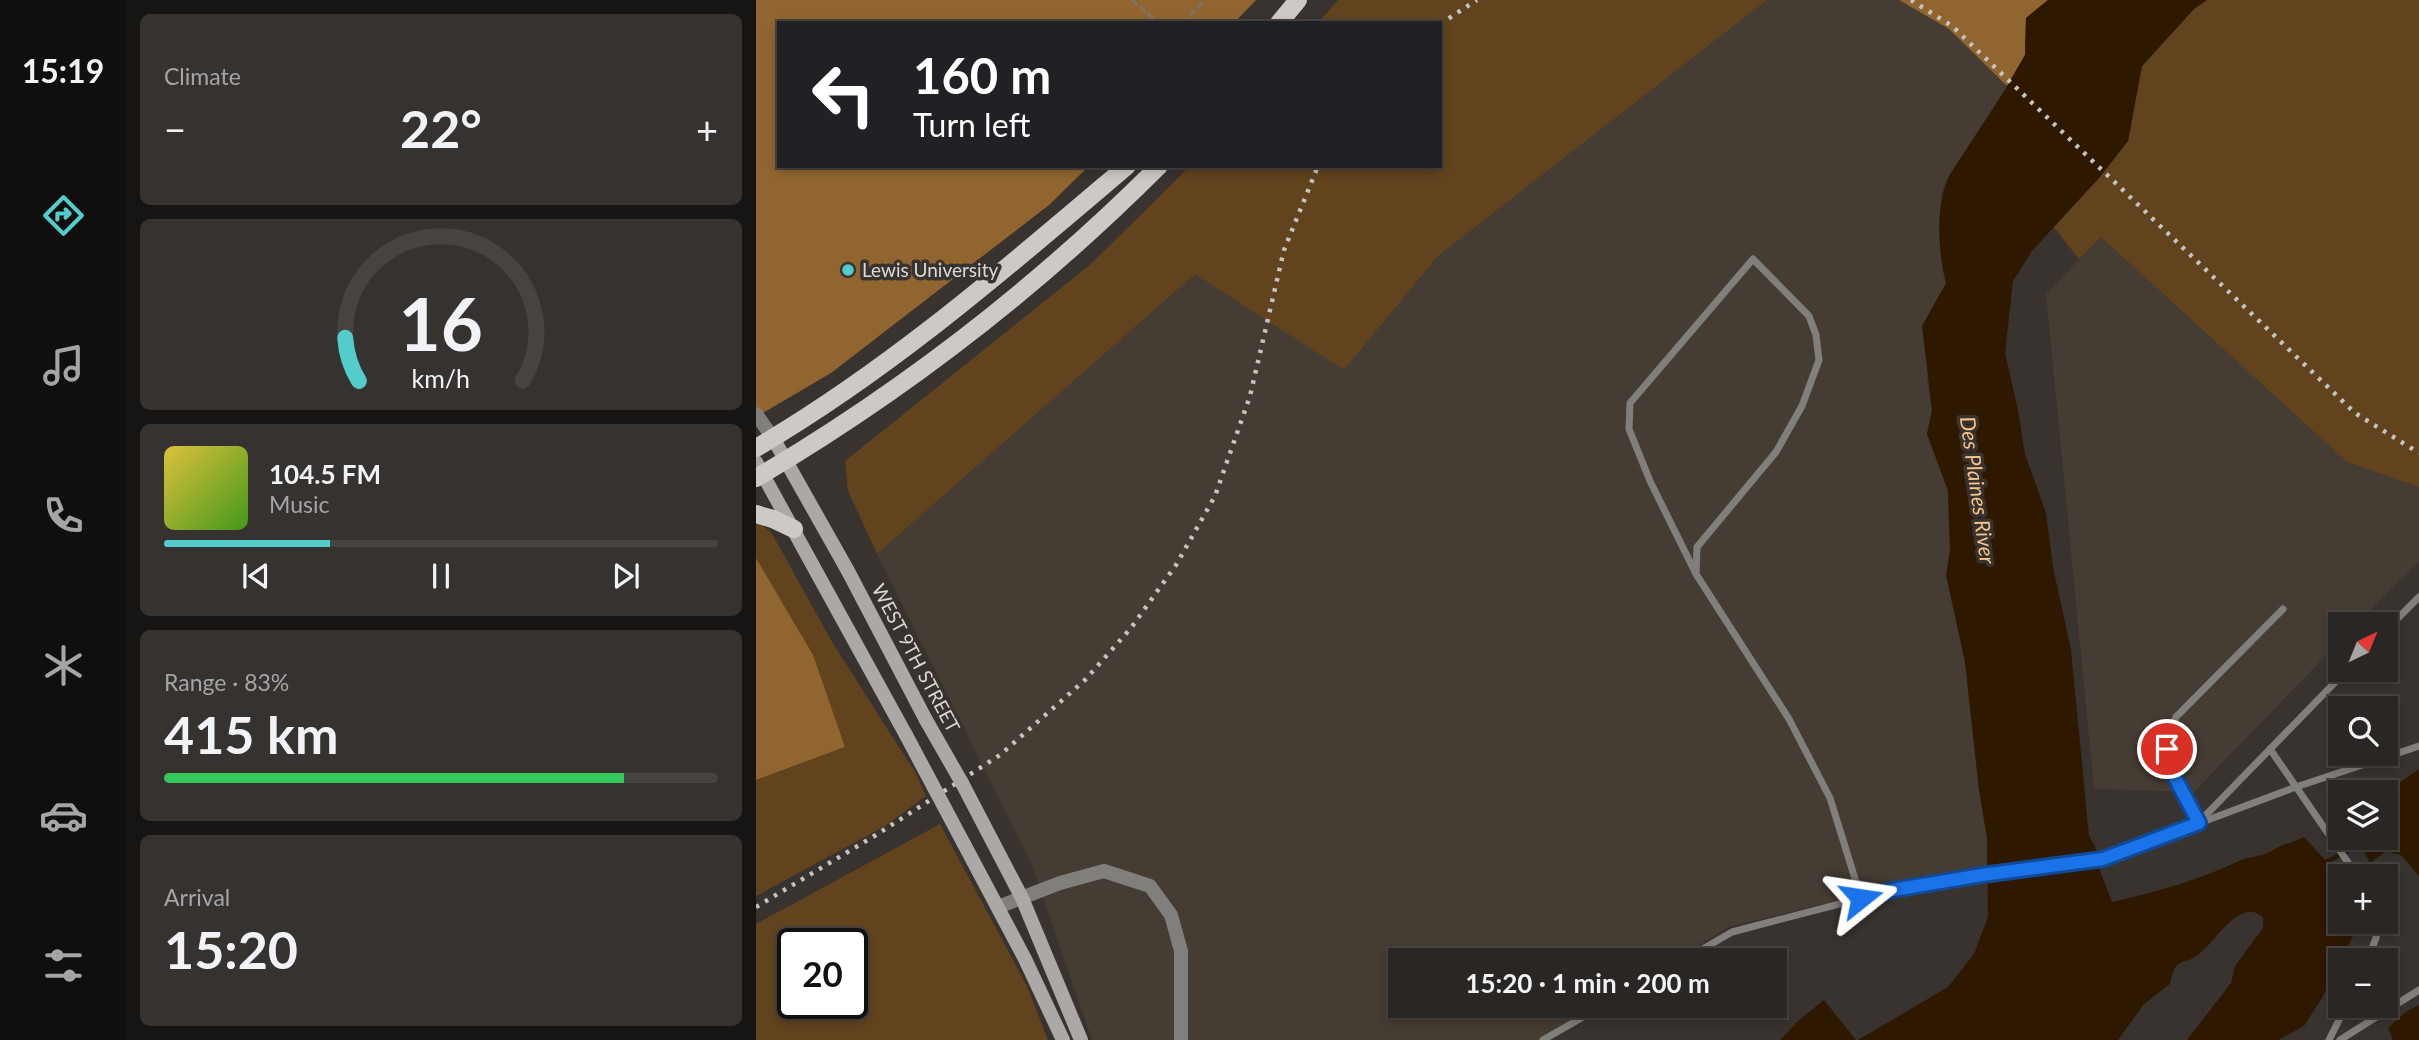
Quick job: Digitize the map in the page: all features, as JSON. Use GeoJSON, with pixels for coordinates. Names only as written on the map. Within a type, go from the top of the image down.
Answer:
{"type":"FeatureCollection","features":[{"type":"Feature","properties":{"kind":"main road"},"geometry":{"type":"LineString","coordinates":[[1281,21],[1298,0]]}},
{"type":"Feature","properties":{"kind":"main road"},"geometry":{"type":"LineString","coordinates":[[756,448],[834,400],[911,345],[1125,168]]}},
{"type":"Feature","properties":{"kind":"main road"},"geometry":{"type":"LineString","coordinates":[[1063,1040],[1037,982],[906,735],[794,529],[758,471],[785,460],[858,414],[995,312],[1085,236],[1156,168]]}},
{"type":"Feature","properties":{"kind":"main road","name":"WEST 9TH STREET"},"geometry":{"type":"LineString","coordinates":[[772,438],[848,571],[926,720],[987,827],[1022,898],[1081,1040]]}},
{"type":"Feature","properties":{"kind":"main road"},"geometry":{"type":"LineString","coordinates":[[756,514],[794,529]]}},
{"type":"Feature","properties":{"kind":"street"},"geometry":{"type":"LineString","coordinates":[[756,414],[772,438]]}},
{"type":"Feature","properties":{"kind":"street"},"geometry":{"type":"LineString","coordinates":[[998,907],[1060,883],[1104,871],[1150,886],[1171,915],[1181,951],[1181,1040]]}},
{"type":"Feature","properties":{"kind":"lane"},"geometry":{"type":"LineString","coordinates":[[1696,574],[1697,547],[1776,452],[1802,406],[1819,360],[1816,334],[1809,316],[1753,260],[1630,402],[1629,429],[1650,481],[1696,574],[1788,719],[1830,798],[1861,898]]}},
{"type":"Feature","properties":{"kind":"lane"},"geometry":{"type":"LineString","coordinates":[[2398,618],[2419,597]]}},
{"type":"Feature","properties":{"kind":"lane"},"geometry":{"type":"LineString","coordinates":[[2199,823],[2171,770],[2167,749],[2170,729],[2176,717],[2283,609]]}},
{"type":"Feature","properties":{"kind":"lane"},"geometry":{"type":"LineString","coordinates":[[2199,823],[2335,682]]}},
{"type":"Feature","properties":{"kind":"lane"},"geometry":{"type":"LineString","coordinates":[[1704,948],[1732,932],[1893,890],[2103,859],[2296,787],[2419,746]]}},
{"type":"Feature","properties":{"kind":"lane"},"geometry":{"type":"LineString","coordinates":[[2270,749],[2349,864]]}},
{"type":"Feature","properties":{"kind":"lane"},"geometry":{"type":"LineString","coordinates":[[2340,1040],[2419,990]]}},
{"type":"Feature","properties":{"kind":"lane"},"geometry":{"type":"LineString","coordinates":[[1543,1040],[1581,1018]]}},
{"type":"Feature","properties":{"kind":"lane"},"geometry":{"type":"LineString","coordinates":[[2329,1040],[2340,1018]]}},
{"type":"Feature","properties":{"kind":"path"},"geometry":{"type":"LineString","coordinates":[[1132,0],[1157,21]]}},
{"type":"Feature","properties":{"kind":"path"},"geometry":{"type":"LineString","coordinates":[[1185,21],[1204,0]]}},
{"type":"Feature","properties":{"kind":"shaded area","name":"Lewis University"},"geometry":{"type":"Polygon","coordinates":[[[756,0],[1256,0],[1236,21],[777,21],[777,168],[1087,168],[1049,205],[831,373],[756,417],[756,0]]]}},
{"type":"Feature","properties":{"kind":"shaded area"},"geometry":{"type":"Polygon","coordinates":[[[1338,0],[1767,0],[1438,256],[1344,370],[1195,274],[877,554],[848,491],[845,461],[1091,264],[1188,168],[1442,168],[1442,21],[1320,21],[1338,0]]]}},
{"type":"Feature","properties":{"kind":"shaded area"},"geometry":{"type":"Polygon","coordinates":[[[1767,0],[1899,0],[1949,29],[2007,86],[1942,190],[1942,269],[1946,283],[1939,299],[1927,382],[1932,410],[1927,434],[1948,491],[1950,551],[1946,575],[1965,662],[1987,838],[1987,865],[1728,927],[1695,948],[1388,948],[1388,1018],[1584,1018],[1549,1040],[1092,1040],[1031,863],[877,554],[1195,273],[1344,369],[1438,256],[1767,0]]]}},
{"type":"Feature","properties":{"kind":"shaded area"},"geometry":{"type":"Polygon","coordinates":[[[1899,0],[2048,0],[2026,18],[2025,55],[2007,86],[1949,29],[1899,0]]]}},
{"type":"Feature","properties":{"kind":"shaded area"},"geometry":{"type":"Polygon","coordinates":[[[2207,0],[2419,0],[2419,487],[2347,462],[2101,237],[2079,259],[2053,226],[2099,178],[2128,141],[2142,66],[2194,9],[2207,0]]]}},
{"type":"Feature","properties":{"kind":"shaded area"},"geometry":{"type":"Polygon","coordinates":[[[2101,236],[2347,462],[2419,487],[2419,562],[2368,612],[2328,612],[2328,653],[2194,792],[2094,789],[2046,294],[2101,236]]]}},
{"type":"Feature","properties":{"kind":"shaded area"},"geometry":{"type":"Polygon","coordinates":[[[756,521],[771,532],[832,642],[915,772],[926,796],[885,826],[756,896],[756,780],[845,747],[784,609],[756,558],[756,521]]]}},
{"type":"Feature","properties":{"kind":"shaded area"},"geometry":{"type":"Polygon","coordinates":[[[756,558],[813,655],[845,747],[756,780],[756,558]]]}},
{"type":"Feature","properties":{"kind":"shaded area"},"geometry":{"type":"Polygon","coordinates":[[[940,824],[1027,986],[1048,1040],[756,1040],[756,924],[940,824]]]}},
{"type":"Feature","properties":{"kind":"water","name":"Des Plaines River"},"geometry":{"type":"Polygon","coordinates":[[[2048,0],[2207,0],[2194,9],[2142,66],[2128,141],[2099,178],[2032,251],[2013,281],[2005,353],[2025,454],[2046,513],[2053,567],[2071,650],[2089,836],[2095,846],[2098,865],[2112,902],[2193,880],[2304,837],[2328,864],[2328,934],[2354,934],[2347,948],[2328,948],[2328,986],[2304,1026],[2278,1040],[2187,1040],[2231,983],[2235,966],[2263,928],[2263,917],[2253,912],[2238,916],[2198,955],[2177,965],[2170,984],[2144,1004],[2118,1040],[1858,1040],[1948,987],[1974,954],[1988,917],[1987,838],[1965,662],[1946,575],[1950,551],[1948,491],[1927,434],[1932,410],[1922,326],[1946,283],[1939,229],[1941,201],[1949,176],[2025,55],[2026,18],[2048,0]]]}},
{"type":"Feature","properties":{"kind":"water"},"geometry":{"type":"Polygon","coordinates":[[[2419,769],[2419,876],[2401,855],[2386,851],[2370,863],[2363,850],[2398,850],[2398,784],[2419,769]]]}},
{"type":"Feature","properties":{"kind":"water"},"geometry":{"type":"Polygon","coordinates":[[[1824,1000],[1856,1040],[1780,1040],[1799,1020],[1824,1000]]]}},
{"type":"Feature","properties":{"kind":"water"},"geometry":{"type":"Polygon","coordinates":[[[2419,1005],[2419,1040],[2393,1040],[2388,1028],[2407,1011],[2419,1005]]]}},
{"type":"Feature","properties":{"kind":"waterway"},"geometry":{"type":"LineString","coordinates":[[2324,863],[2349,850]]}},
{"type":"Feature","properties":{"kind":"railway"},"geometry":{"type":"LineString","coordinates":[[1442,23],[1477,0]]}},
{"type":"Feature","properties":{"kind":"railway"},"geometry":{"type":"LineString","coordinates":[[1911,0],[1952,26],[2355,413],[2419,453]]}},
{"type":"Feature","properties":{"kind":"railway"},"geometry":{"type":"LineString","coordinates":[[756,907],[876,835],[1000,755],[1085,680],[1131,628],[1176,565],[1215,496],[1250,396],[1284,250],[1317,168]]}},
{"type":"Feature","properties":{"kind":"place","name":"Lewis University"},"geometry":{"type":"Point","coordinates":[848,270]}},
{"type":"Feature","properties":{"kind":"route"},"geometry":{"type":"LineString","coordinates":[[1861,898],[1982,875],[2103,859],[2199,823],[2171,770],[2167,749]]}}]}
